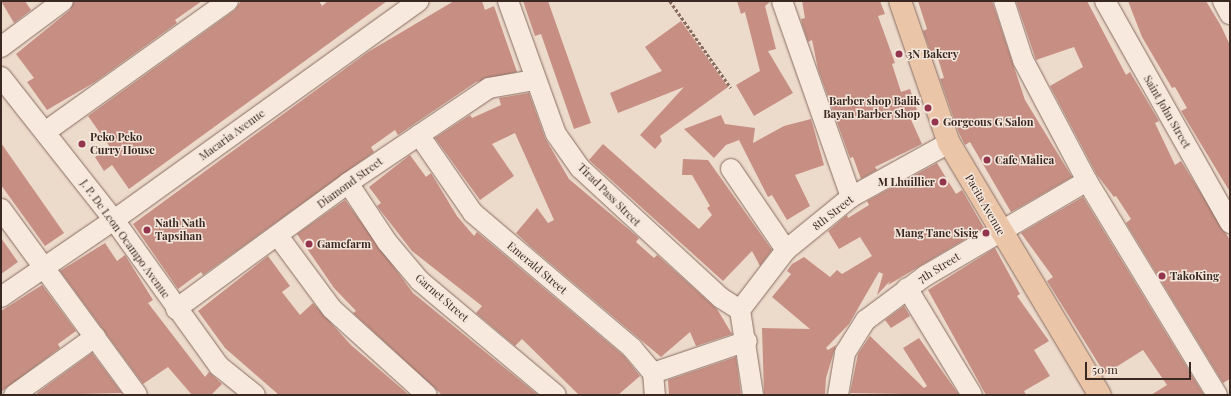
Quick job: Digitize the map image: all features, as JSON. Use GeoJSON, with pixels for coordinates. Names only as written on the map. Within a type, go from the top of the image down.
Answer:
{"type":"FeatureCollection","features":[{"type":"Feature","properties":{"kind":"main road","name":"Pacita Avenue"},"geometry":{"type":"LineString","coordinates":[[900,1],[949,144],[1100,395]]}},
{"type":"Feature","properties":{"kind":"street"},"geometry":{"type":"LineString","coordinates":[[1,47],[63,1]]}},
{"type":"Feature","properties":{"kind":"street"},"geometry":{"type":"LineString","coordinates":[[45,132],[228,1]]}},
{"type":"Feature","properties":{"kind":"street","name":"Macaria Avenue"},"geometry":{"type":"LineString","coordinates":[[1,297],[114,220],[419,1]]}},
{"type":"Feature","properties":{"kind":"street","name":"Tirad Pass Street"},"geometry":{"type":"LineString","coordinates":[[508,1],[535,80],[556,134],[580,168],[715,293],[740,310]]}},
{"type":"Feature","properties":{"kind":"street"},"geometry":{"type":"LineString","coordinates":[[782,1],[851,197]]}},
{"type":"Feature","properties":{"kind":"street"},"geometry":{"type":"LineString","coordinates":[[1004,1],[1023,60],[1087,181],[1217,395]]}},
{"type":"Feature","properties":{"kind":"street","name":"Saint John Street"},"geometry":{"type":"LineString","coordinates":[[1105,1],[1230,223]]}},
{"type":"Feature","properties":{"kind":"street"},"geometry":{"type":"LineString","coordinates":[[1222,1],[1230,14]]}},
{"type":"Feature","properties":{"kind":"street","name":"J. P. De Leon Ocampo Avenue"},"geometry":{"type":"LineString","coordinates":[[1,77],[114,220],[176,309],[220,366],[255,395]]}},
{"type":"Feature","properties":{"kind":"street","name":"Diamond Street"},"geometry":{"type":"LineString","coordinates":[[176,309],[348,184],[489,88],[535,80]]}},
{"type":"Feature","properties":{"kind":"street","name":"Emerald Street"},"geometry":{"type":"LineString","coordinates":[[419,135],[473,212],[632,348],[653,373]]}},
{"type":"Feature","properties":{"kind":"street","name":"8th Street"},"geometry":{"type":"LineString","coordinates":[[740,310],[786,250],[851,197],[949,144]]}},
{"type":"Feature","properties":{"kind":"street"},"geometry":{"type":"LineString","coordinates":[[731,169],[786,250]]}},
{"type":"Feature","properties":{"kind":"street","name":"7th Street"},"geometry":{"type":"LineString","coordinates":[[838,395],[844,359],[853,336],[866,320],[907,288],[1000,231],[1087,181]]}},
{"type":"Feature","properties":{"kind":"street","name":"Garnet Street"},"geometry":{"type":"LineString","coordinates":[[348,184],[387,242],[420,281],[556,395]]}},
{"type":"Feature","properties":{"kind":"street"},"geometry":{"type":"LineString","coordinates":[[1,208],[137,395]]}},
{"type":"Feature","properties":{"kind":"street"},"geometry":{"type":"LineString","coordinates":[[278,236],[332,309],[427,395]]}},
{"type":"Feature","properties":{"kind":"street"},"geometry":{"type":"LineString","coordinates":[[907,288],[972,395]]}},
{"type":"Feature","properties":{"kind":"street"},"geometry":{"type":"LineString","coordinates":[[740,310],[747,341],[753,395]]}},
{"type":"Feature","properties":{"kind":"street"},"geometry":{"type":"LineString","coordinates":[[14,395],[95,337]]}},
{"type":"Feature","properties":{"kind":"street"},"geometry":{"type":"LineString","coordinates":[[655,395],[653,373],[747,341]]}},
{"type":"Feature","properties":{"kind":"path"},"geometry":{"type":"LineString","coordinates":[[670,1],[731,88]]}},
{"type":"Feature","properties":{"kind":"building"},"geometry":{"type":"Polygon","coordinates":[[[1,1],[25,1],[31,10],[14,23],[1,1]]]}},
{"type":"Feature","properties":{"kind":"building"},"geometry":{"type":"Polygon","coordinates":[[[74,1],[202,1],[175,20],[177,23],[95,82],[47,110],[27,82],[34,78],[16,54],[70,10],[74,1]]]}},
{"type":"Feature","properties":{"kind":"building"},"geometry":{"type":"Polygon","coordinates":[[[241,1],[319,1],[322,6],[328,1],[387,1],[129,189],[112,165],[104,171],[95,157],[110,147],[88,116],[235,10],[241,1]]]}},
{"type":"Feature","properties":{"kind":"building"},"geometry":{"type":"Polygon","coordinates":[[[454,1],[482,1],[485,10],[494,6],[517,72],[476,82],[398,135],[395,130],[371,147],[374,152],[203,275],[201,272],[178,289],[133,224],[368,52],[454,1]]]}},
{"type":"Feature","properties":{"kind":"building"},"geometry":{"type":"Polygon","coordinates":[[[523,1],[548,1],[591,123],[574,129],[541,34],[535,36],[523,1]]]}},
{"type":"Feature","properties":{"kind":"building"},"geometry":{"type":"Polygon","coordinates":[[[737,1],[771,1],[765,6],[776,49],[768,51],[793,93],[754,116],[736,85],[760,71],[745,12],[741,14],[737,1]]]}},
{"type":"Feature","properties":{"kind":"building"},"geometry":{"type":"Polygon","coordinates":[[[802,1],[880,1],[885,14],[878,16],[895,63],[892,64],[901,92],[910,89],[917,110],[908,113],[922,144],[875,167],[877,170],[861,179],[853,157],[850,158],[818,69],[812,40],[808,42],[802,24],[801,19],[805,18],[802,1]]]}},
{"type":"Feature","properties":{"kind":"building"},"geometry":{"type":"Polygon","coordinates":[[[918,1],[992,1],[1025,100],[1072,177],[1011,212],[970,142],[965,145],[959,133],[940,79],[944,78],[936,52],[931,53],[923,31],[927,29],[918,1]]]}},
{"type":"Feature","properties":{"kind":"building"},"geometry":{"type":"Polygon","coordinates":[[[1016,1],[1087,1],[1126,75],[1130,72],[1159,121],[1155,123],[1175,165],[1181,161],[1230,240],[1230,379],[1223,383],[1126,223],[1131,219],[1116,196],[1114,197],[1097,175],[1050,86],[1083,67],[1074,47],[1036,60],[1016,1]]]}},
{"type":"Feature","properties":{"kind":"building"},"geometry":{"type":"Polygon","coordinates":[[[1128,1],[1206,1],[1221,26],[1230,45],[1230,192],[1181,111],[1187,108],[1175,87],[1172,88],[1142,37],[1128,1]]]}},
{"type":"Feature","properties":{"kind":"building"},"geometry":{"type":"Polygon","coordinates":[[[681,21],[728,87],[660,136],[662,141],[655,149],[640,135],[684,87],[618,113],[610,93],[662,71],[645,47],[681,21]]]}},
{"type":"Feature","properties":{"kind":"building"},"geometry":{"type":"Polygon","coordinates":[[[529,93],[545,138],[569,179],[639,238],[636,242],[654,258],[657,255],[717,309],[732,334],[696,346],[690,332],[661,357],[530,246],[516,233],[537,208],[548,223],[554,220],[515,133],[492,144],[514,176],[480,200],[435,138],[470,115],[472,118],[501,105],[499,98],[529,93]]]}},
{"type":"Feature","properties":{"kind":"building"},"geometry":{"type":"Polygon","coordinates":[[[721,115],[725,124],[755,128],[753,143],[784,126],[811,119],[824,165],[795,175],[810,206],[787,220],[772,195],[768,197],[739,140],[726,145],[714,158],[684,129],[721,115]]]}},
{"type":"Feature","properties":{"kind":"building"},"geometry":{"type":"Polygon","coordinates":[[[1,143],[64,233],[45,246],[1,185],[1,143]]]}},
{"type":"Feature","properties":{"kind":"building"},"geometry":{"type":"Polygon","coordinates":[[[603,144],[699,229],[712,215],[707,208],[710,206],[692,175],[682,175],[683,159],[708,160],[772,250],[760,266],[752,251],[723,281],[589,160],[603,144]]]}},
{"type":"Feature","properties":{"kind":"building"},"geometry":{"type":"Polygon","coordinates":[[[410,155],[426,177],[431,173],[457,216],[474,236],[477,232],[624,356],[640,376],[618,395],[579,395],[522,339],[515,346],[476,313],[482,306],[412,251],[377,206],[381,203],[369,187],[410,155]]]}},
{"type":"Feature","properties":{"kind":"building"},"geometry":{"type":"Polygon","coordinates":[[[937,163],[956,194],[962,190],[984,228],[888,285],[890,281],[877,295],[883,274],[879,272],[849,324],[826,348],[828,350],[836,345],[826,378],[825,395],[764,395],[762,328],[810,329],[772,297],[791,274],[787,271],[792,264],[804,257],[830,277],[837,270],[842,274],[872,256],[860,237],[839,249],[828,231],[847,215],[848,218],[869,205],[867,201],[937,163]]]}},
{"type":"Feature","properties":{"kind":"building"},"geometry":{"type":"Polygon","coordinates":[[[1083,197],[1204,395],[1151,395],[1167,385],[1143,350],[1105,374],[1047,281],[1053,277],[1021,233],[1083,197]]]}},
{"type":"Feature","properties":{"kind":"building"},"geometry":{"type":"Polygon","coordinates":[[[345,200],[413,293],[538,395],[442,395],[353,313],[356,311],[334,288],[297,234],[345,200]]]}},
{"type":"Feature","properties":{"kind":"building"},"geometry":{"type":"Polygon","coordinates":[[[1,238],[18,262],[1,274],[1,238]]]}},
{"type":"Feature","properties":{"kind":"building"},"geometry":{"type":"Polygon","coordinates":[[[105,243],[117,261],[125,255],[153,300],[148,303],[205,377],[209,372],[222,384],[211,395],[192,395],[168,367],[143,384],[60,271],[105,243]]]}},
{"type":"Feature","properties":{"kind":"building"},"geometry":{"type":"Polygon","coordinates":[[[995,248],[1020,294],[1017,296],[1049,341],[1034,350],[1050,376],[1024,391],[1026,395],[986,395],[928,290],[995,248]]]}},
{"type":"Feature","properties":{"kind":"building"},"geometry":{"type":"Polygon","coordinates":[[[268,256],[290,286],[282,292],[300,315],[313,303],[351,345],[409,395],[279,395],[225,348],[198,311],[268,256]]]}},
{"type":"Feature","properties":{"kind":"building"},"geometry":{"type":"Polygon","coordinates":[[[42,285],[76,331],[58,344],[60,348],[1,392],[1,311],[42,285]]]}},
{"type":"Feature","properties":{"kind":"building"},"geometry":{"type":"Polygon","coordinates":[[[904,306],[910,316],[891,328],[885,320],[904,306]]]}},
{"type":"Feature","properties":{"kind":"building"},"geometry":{"type":"Polygon","coordinates":[[[870,336],[924,388],[927,386],[903,348],[919,338],[959,395],[850,393],[858,354],[870,336]]]}},
{"type":"Feature","properties":{"kind":"building"},"geometry":{"type":"Polygon","coordinates":[[[92,353],[122,393],[38,395],[37,393],[92,353]]]}},
{"type":"Feature","properties":{"kind":"building"},"geometry":{"type":"Polygon","coordinates":[[[736,357],[741,395],[669,395],[668,380],[736,357]]]}},
{"type":"Feature","properties":{"kind":"place","name":"3N Bakery"},"geometry":{"type":"Point","coordinates":[899,54]}},
{"type":"Feature","properties":{"kind":"place","name":"Barber shop Balik Bayan Barber Shop"},"geometry":{"type":"Point","coordinates":[928,108]}},
{"type":"Feature","properties":{"kind":"place","name":"Gorgeous G Salon"},"geometry":{"type":"Point","coordinates":[935,122]}},
{"type":"Feature","properties":{"kind":"place","name":"Peko Peko Curry House"},"geometry":{"type":"Point","coordinates":[82,144]}},
{"type":"Feature","properties":{"kind":"place","name":"Cafe Malica"},"geometry":{"type":"Point","coordinates":[987,160]}},
{"type":"Feature","properties":{"kind":"place","name":"M Lhuillier"},"geometry":{"type":"Point","coordinates":[943,182]}},
{"type":"Feature","properties":{"kind":"place","name":"Nath Nath Tapsihan"},"geometry":{"type":"Point","coordinates":[147,230]}},
{"type":"Feature","properties":{"kind":"place","name":"Mang Tane Sisig"},"geometry":{"type":"Point","coordinates":[986,233]}},
{"type":"Feature","properties":{"kind":"place","name":"Gamefarm"},"geometry":{"type":"Point","coordinates":[309,244]}},
{"type":"Feature","properties":{"kind":"place","name":"TakoKing"},"geometry":{"type":"Point","coordinates":[1162,276]}}]}
